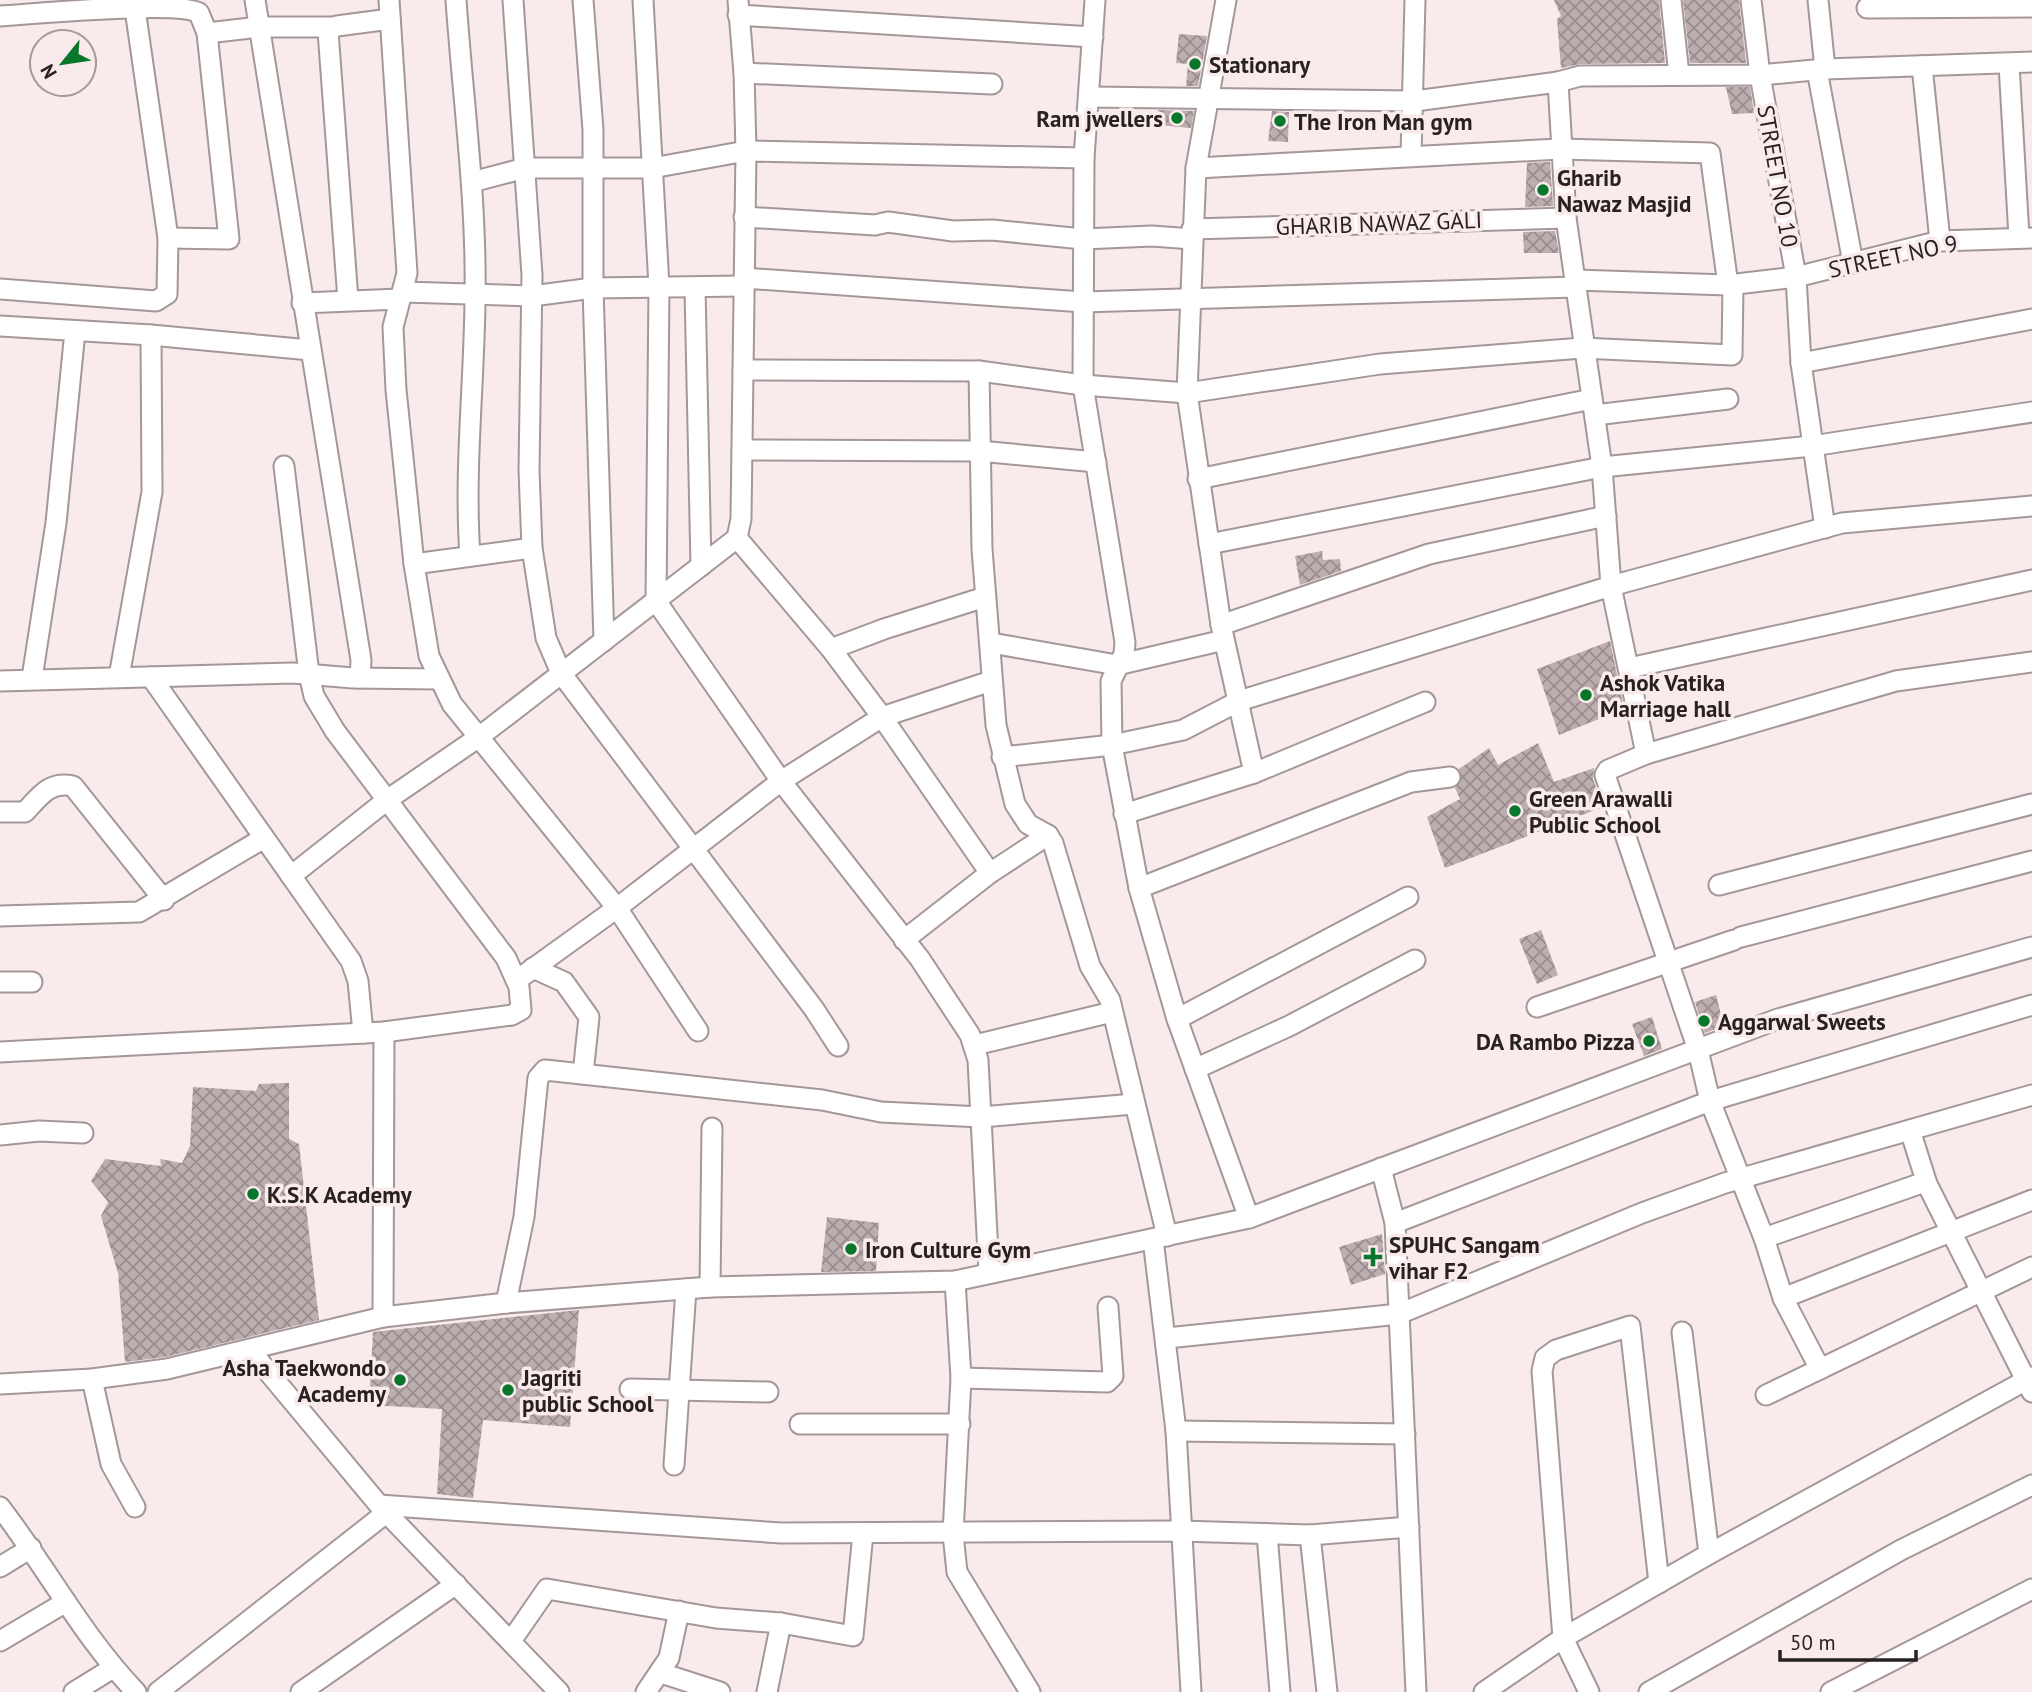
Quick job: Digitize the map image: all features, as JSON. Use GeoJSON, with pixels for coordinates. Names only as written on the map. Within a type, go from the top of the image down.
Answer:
{"type":"FeatureCollection","features":[{"type":"Feature","properties":{"kind":"street"},"geometry":{"type":"LineString","coordinates":[[255,0],[361,660],[360,678]]}},
{"type":"Feature","properties":{"kind":"street"},"geometry":{"type":"LineString","coordinates":[[456,0],[472,182],[475,295],[466,470],[470,556]]}},
{"type":"Feature","properties":{"kind":"street"},"geometry":{"type":"LineString","coordinates":[[513,0],[532,296],[529,470],[532,548],[546,638],[561,673],[694,847],[814,1009],[838,1046]]}},
{"type":"Feature","properties":{"kind":"street"},"geometry":{"type":"LineString","coordinates":[[583,0],[593,130],[593,288],[604,641]]}},
{"type":"Feature","properties":{"kind":"street"},"geometry":{"type":"LineString","coordinates":[[643,0],[659,286],[656,601],[781,781],[904,940],[975,1045],[989,1273]]}},
{"type":"Feature","properties":{"kind":"street"},"geometry":{"type":"LineString","coordinates":[[1095,0],[1084,158],[1083,385],[1125,642],[1124,654],[1116,665],[1111,681],[1112,745],[1139,888],[1177,1019],[1249,1218]]}},
{"type":"Feature","properties":{"kind":"street"},"geometry":{"type":"LineString","coordinates":[[1226,0],[1206,99],[1196,168],[1187,393],[1223,632],[1254,773]]}},
{"type":"Feature","properties":{"kind":"street"},"geometry":{"type":"LineString","coordinates":[[1411,155],[1415,102],[1415,0]]}},
{"type":"Feature","properties":{"kind":"street"},"geometry":{"type":"LineString","coordinates":[[1671,0],[1679,75]]}},
{"type":"Feature","properties":{"kind":"street","name":"STREET NO 10"},"geometry":{"type":"LineString","coordinates":[[1751,0],[1760,75],[1796,277],[1801,363],[1825,528]]}},
{"type":"Feature","properties":{"kind":"street"},"geometry":{"type":"LineString","coordinates":[[1818,0],[1821,70],[1853,263]]}},
{"type":"Feature","properties":{"kind":"street"},"geometry":{"type":"LineString","coordinates":[[1867,8],[2032,7]]}},
{"type":"Feature","properties":{"kind":"street"},"geometry":{"type":"LineString","coordinates":[[291,876],[387,800],[479,737],[737,538],[741,519],[746,151],[744,73],[738,8],[1093,37]]}},
{"type":"Feature","properties":{"kind":"street"},"geometry":{"type":"LineString","coordinates":[[0,16],[135,9],[196,11],[202,17],[207,33],[229,239],[168,238]]}},
{"type":"Feature","properties":{"kind":"street"},"geometry":{"type":"LineString","coordinates":[[0,289],[77,297],[161,300],[167,294],[168,238],[135,9]]}},
{"type":"Feature","properties":{"kind":"street"},"geometry":{"type":"LineString","coordinates":[[207,33],[259,27],[332,27],[389,9],[407,263],[393,327],[396,390],[414,564],[429,656],[452,704],[617,908],[698,1031]]}},
{"type":"Feature","properties":{"kind":"street"},"geometry":{"type":"LineString","coordinates":[[332,27],[328,31],[348,300]]}},
{"type":"Feature","properties":{"kind":"street"},"geometry":{"type":"LineString","coordinates":[[1089,97],[1415,102],[1558,82],[1580,76],[1760,75],[2032,62]]}},
{"type":"Feature","properties":{"kind":"street"},"geometry":{"type":"LineString","coordinates":[[2009,64],[2026,238]]}},
{"type":"Feature","properties":{"kind":"street"},"geometry":{"type":"LineString","coordinates":[[1922,66],[1940,241]]}},
{"type":"Feature","properties":{"kind":"street"},"geometry":{"type":"LineString","coordinates":[[744,73],[992,84]]}},
{"type":"Feature","properties":{"kind":"street"},"geometry":{"type":"LineString","coordinates":[[1558,82],[1566,218],[1582,348],[1602,467],[1611,586],[1646,754]]}},
{"type":"Feature","properties":{"kind":"street"},"geometry":{"type":"LineString","coordinates":[[743,370],[979,371],[1083,385],[1187,393],[1380,364],[1582,348],[1732,355],[1730,285],[1710,153],[1560,149],[1196,168]]}},
{"type":"Feature","properties":{"kind":"street"},"geometry":{"type":"LineString","coordinates":[[472,182],[525,168],[652,168],[746,151],[1084,158]]}},
{"type":"Feature","properties":{"kind":"street","name":"GHARIB NAWAZ GALI"},"geometry":{"type":"LineString","coordinates":[[744,217],[875,225],[888,222],[953,231],[992,230],[1083,239],[1566,218]]}},
{"type":"Feature","properties":{"kind":"street","name":"STREET NO 9"},"geometry":{"type":"LineString","coordinates":[[302,303],[402,295],[532,296],[593,288],[659,286],[695,289],[743,282],[1083,302],[1190,300],[1576,283],[1730,285],[1796,277],[1940,241],[2026,238]]}},
{"type":"Feature","properties":{"kind":"street"},"geometry":{"type":"LineString","coordinates":[[695,289],[701,566]]}},
{"type":"Feature","properties":{"kind":"street"},"geometry":{"type":"LineString","coordinates":[[1801,363],[2032,319]]}},
{"type":"Feature","properties":{"kind":"street"},"geometry":{"type":"LineString","coordinates":[[0,326],[151,335],[310,349]]}},
{"type":"Feature","properties":{"kind":"street"},"geometry":{"type":"LineString","coordinates":[[32,678],[56,523],[75,331]]}},
{"type":"Feature","properties":{"kind":"street"},"geometry":{"type":"LineString","coordinates":[[119,677],[152,492],[151,335]]}},
{"type":"Feature","properties":{"kind":"street"},"geometry":{"type":"LineString","coordinates":[[979,371],[979,451],[985,597],[991,643],[991,681],[1002,757],[1011,796],[1021,816],[1028,824],[1048,835],[1057,852],[1090,967],[1110,1000],[1160,1237],[1176,1431],[1191,1692]]}},
{"type":"Feature","properties":{"kind":"street"},"geometry":{"type":"LineString","coordinates":[[1198,478],[1593,407],[1728,399]]}},
{"type":"Feature","properties":{"kind":"street"},"geometry":{"type":"LineString","coordinates":[[1209,544],[1602,467],[1812,446],[2032,412]]}},
{"type":"Feature","properties":{"kind":"street"},"geometry":{"type":"LineString","coordinates":[[742,450],[979,451],[1097,463]]}},
{"type":"Feature","properties":{"kind":"street"},"geometry":{"type":"LineString","coordinates":[[0,1052],[384,1032],[515,1014],[520,1010],[522,1000],[517,980],[506,958],[318,704],[309,674],[284,466]]}},
{"type":"Feature","properties":{"kind":"street"},"geometry":{"type":"LineString","coordinates":[[1002,757],[1112,745],[1184,730],[1239,701],[1611,586],[1842,523],[2032,506]]}},
{"type":"Feature","properties":{"kind":"street"},"geometry":{"type":"LineString","coordinates":[[991,643],[1116,665],[1223,632],[1429,554],[1606,516]]}},
{"type":"Feature","properties":{"kind":"street"},"geometry":{"type":"LineString","coordinates":[[737,538],[831,649],[882,717],[990,873]]}},
{"type":"Feature","properties":{"kind":"street"},"geometry":{"type":"LineString","coordinates":[[414,564],[532,548]]}},
{"type":"Feature","properties":{"kind":"street"},"geometry":{"type":"LineString","coordinates":[[1629,668],[2032,580]]}},
{"type":"Feature","properties":{"kind":"street"},"geometry":{"type":"LineString","coordinates":[[831,649],[985,597]]}},
{"type":"Feature","properties":{"kind":"street"},"geometry":{"type":"LineString","coordinates":[[1820,1369],[1783,1298],[1765,1238],[1710,1101],[1698,1050],[1605,778],[1608,770],[1646,754],[1896,681],[2032,662]]}},
{"type":"Feature","properties":{"kind":"street"},"geometry":{"type":"LineString","coordinates":[[0,681],[32,678],[309,674],[439,679]]}},
{"type":"Feature","properties":{"kind":"street"},"geometry":{"type":"LineString","coordinates":[[151,677],[355,970],[363,1033]]}},
{"type":"Feature","properties":{"kind":"street"},"geometry":{"type":"LineString","coordinates":[[517,980],[617,908],[781,781],[882,717],[991,681]]}},
{"type":"Feature","properties":{"kind":"street"},"geometry":{"type":"LineString","coordinates":[[1124,814],[1254,773],[1425,702]]}},
{"type":"Feature","properties":{"kind":"street"},"geometry":{"type":"LineString","coordinates":[[1139,888],[1410,782],[1450,777]]}},
{"type":"Feature","properties":{"kind":"street"},"geometry":{"type":"LineString","coordinates":[[0,812],[25,812],[47,788],[61,783],[73,786],[163,900]]}},
{"type":"Feature","properties":{"kind":"street"},"geometry":{"type":"LineString","coordinates":[[1719,885],[2032,804]]}},
{"type":"Feature","properties":{"kind":"street"},"geometry":{"type":"LineString","coordinates":[[904,940],[990,873],[1048,835]]}},
{"type":"Feature","properties":{"kind":"street"},"geometry":{"type":"LineString","coordinates":[[0,916],[130,913],[163,900],[264,838]]}},
{"type":"Feature","properties":{"kind":"street"},"geometry":{"type":"LineString","coordinates":[[1537,1007],[1738,939],[2032,861]]}},
{"type":"Feature","properties":{"kind":"street"},"geometry":{"type":"LineString","coordinates":[[1177,1019],[1408,897]]}},
{"type":"Feature","properties":{"kind":"street"},"geometry":{"type":"LineString","coordinates":[[0,1384],[92,1379],[201,1363],[383,1317],[506,1303],[710,1287],[954,1281],[1249,1218],[1778,1019],[2032,947]]}},
{"type":"Feature","properties":{"kind":"street"},"geometry":{"type":"LineString","coordinates":[[1195,1069],[1289,1026],[1415,960]]}},
{"type":"Feature","properties":{"kind":"street"},"geometry":{"type":"LineString","coordinates":[[533,968],[564,982],[589,1017],[583,1074]]}},
{"type":"Feature","properties":{"kind":"street"},"geometry":{"type":"LineString","coordinates":[[0,982],[32,982]]}},
{"type":"Feature","properties":{"kind":"street"},"geometry":{"type":"LineString","coordinates":[[1395,1223],[1710,1101],[2032,1005]]}},
{"type":"Feature","properties":{"kind":"street"},"geometry":{"type":"LineString","coordinates":[[975,1045],[1112,1012]]}},
{"type":"Feature","properties":{"kind":"street"},"geometry":{"type":"LineString","coordinates":[[383,1317],[384,1032]]}},
{"type":"Feature","properties":{"kind":"street"},"geometry":{"type":"LineString","coordinates":[[506,1303],[524,1217],[538,1078],[545,1070],[822,1100],[881,1112],[981,1117],[1134,1104]]}},
{"type":"Feature","properties":{"kind":"street"},"geometry":{"type":"LineString","coordinates":[[1167,1338],[1399,1314],[1642,1213],[1740,1178],[2032,1095]]}},
{"type":"Feature","properties":{"kind":"street"},"geometry":{"type":"LineString","coordinates":[[710,1287],[712,1128]]}},
{"type":"Feature","properties":{"kind":"street"},"geometry":{"type":"LineString","coordinates":[[1484,1692],[1563,1638],[1709,1554],[2030,1383],[1927,1184],[1910,1130]]}},
{"type":"Feature","properties":{"kind":"street"},"geometry":{"type":"LineString","coordinates":[[0,1135],[38,1131],[83,1133]]}},
{"type":"Feature","properties":{"kind":"street"},"geometry":{"type":"LineString","coordinates":[[1381,1168],[1395,1223],[1416,1692]]}},
{"type":"Feature","properties":{"kind":"street"},"geometry":{"type":"LineString","coordinates":[[1765,1238],[1922,1183],[1927,1184]]}},
{"type":"Feature","properties":{"kind":"street"},"geometry":{"type":"LineString","coordinates":[[1783,1298],[1952,1234],[2032,1200]]}},
{"type":"Feature","properties":{"kind":"street"},"geometry":{"type":"LineString","coordinates":[[1766,1395],[2032,1267]]}},
{"type":"Feature","properties":{"kind":"street"},"geometry":{"type":"LineString","coordinates":[[954,1281],[961,1378],[953,1534],[960,1580],[1030,1692]]}},
{"type":"Feature","properties":{"kind":"street"},"geometry":{"type":"LineString","coordinates":[[674,1465],[686,1289]]}},
{"type":"Feature","properties":{"kind":"street"},"geometry":{"type":"LineString","coordinates":[[961,1378],[1103,1383],[1112,1380],[1108,1307]]}},
{"type":"Feature","properties":{"kind":"street"},"geometry":{"type":"LineString","coordinates":[[1589,1692],[1563,1638],[1542,1371],[1545,1358],[1556,1350],[1630,1326],[1659,1583]]}},
{"type":"Feature","properties":{"kind":"street"},"geometry":{"type":"LineString","coordinates":[[1682,1332],[1709,1554]]}},
{"type":"Feature","properties":{"kind":"street"},"geometry":{"type":"LineString","coordinates":[[250,1350],[382,1509],[559,1692]]}},
{"type":"Feature","properties":{"kind":"street"},"geometry":{"type":"LineString","coordinates":[[92,1379],[111,1464],[135,1507]]}},
{"type":"Feature","properties":{"kind":"street"},"geometry":{"type":"LineString","coordinates":[[630,1389],[768,1392]]}},
{"type":"Feature","properties":{"kind":"street"},"geometry":{"type":"LineString","coordinates":[[800,1424],[960,1424]]}},
{"type":"Feature","properties":{"kind":"street"},"geometry":{"type":"LineString","coordinates":[[1176,1431],[1405,1434]]}},
{"type":"Feature","properties":{"kind":"street"},"geometry":{"type":"LineString","coordinates":[[1648,1692],[1900,1550],[2032,1485]]}},
{"type":"Feature","properties":{"kind":"street"},"geometry":{"type":"LineString","coordinates":[[0,1507],[32,1548],[113,1668],[136,1692]]}},
{"type":"Feature","properties":{"kind":"street"},"geometry":{"type":"LineString","coordinates":[[158,1692],[382,1509],[769,1532],[953,1534],[1180,1531],[1310,1535],[1409,1527]]}},
{"type":"Feature","properties":{"kind":"street"},"geometry":{"type":"LineString","coordinates":[[511,1641],[547,1589],[853,1636],[863,1533]]}},
{"type":"Feature","properties":{"kind":"street"},"geometry":{"type":"LineString","coordinates":[[1267,1534],[1280,1692]]}},
{"type":"Feature","properties":{"kind":"street"},"geometry":{"type":"LineString","coordinates":[[1310,1535],[1327,1692]]}},
{"type":"Feature","properties":{"kind":"street"},"geometry":{"type":"LineString","coordinates":[[0,1567],[32,1548]]}},
{"type":"Feature","properties":{"kind":"street"},"geometry":{"type":"LineString","coordinates":[[300,1692],[456,1584]]}},
{"type":"Feature","properties":{"kind":"street"},"geometry":{"type":"LineString","coordinates":[[1831,1692],[2032,1589]]}},
{"type":"Feature","properties":{"kind":"street"},"geometry":{"type":"LineString","coordinates":[[0,1641],[66,1602]]}},
{"type":"Feature","properties":{"kind":"street"},"geometry":{"type":"LineString","coordinates":[[646,1692],[661,1673],[672,1645],[679,1611]]}},
{"type":"Feature","properties":{"kind":"street"},"geometry":{"type":"LineString","coordinates":[[767,1692],[781,1623]]}},
{"type":"Feature","properties":{"kind":"street"},"geometry":{"type":"LineString","coordinates":[[74,1692],[113,1668]]}},
{"type":"Feature","properties":{"kind":"street"},"geometry":{"type":"LineString","coordinates":[[661,1673],[720,1692]]}},
{"type":"Feature","properties":{"kind":"building"},"geometry":{"type":"Polygon","coordinates":[[[1554,0],[1659,0],[1665,63],[1580,64],[1561,68],[1557,19],[1561,16],[1554,0]]]}},
{"type":"Feature","properties":{"kind":"building"},"geometry":{"type":"Polygon","coordinates":[[[1683,0],[1739,0],[1746,63],[1690,63],[1683,0]]]}},
{"type":"Feature","properties":{"kind":"building","name":"Stationary"},"geometry":{"type":"Polygon","coordinates":[[[1179,34],[1207,36],[1198,86],[1186,86],[1188,64],[1176,63],[1179,34]]]}},
{"type":"Feature","properties":{"kind":"building"},"geometry":{"type":"Polygon","coordinates":[[[1726,87],[1750,87],[1754,113],[1732,114],[1726,87]]]}},
{"type":"Feature","properties":{"kind":"building","name":"Ram jwellers"},"geometry":{"type":"Polygon","coordinates":[[[1158,110],[1194,111],[1191,128],[1158,125],[1158,110]]]}},
{"type":"Feature","properties":{"kind":"building","name":"The Iron Man gym"},"geometry":{"type":"Polygon","coordinates":[[[1272,111],[1289,112],[1288,142],[1268,141],[1272,111]]]}},
{"type":"Feature","properties":{"kind":"building"},"geometry":{"type":"Polygon","coordinates":[[[1550,162],[1553,206],[1525,207],[1527,163],[1550,162]]]}},
{"type":"Feature","properties":{"kind":"building","name":"Gharib Nawaz Masjid"},"geometry":{"type":"Polygon","coordinates":[[[1555,231],[1559,253],[1524,253],[1523,232],[1555,231]]]}},
{"type":"Feature","properties":{"kind":"building"},"geometry":{"type":"Polygon","coordinates":[[[1322,551],[1323,560],[1340,559],[1341,571],[1300,585],[1295,556],[1322,551]]]}},
{"type":"Feature","properties":{"kind":"building","name":"Ashok Vatika Marriage hall"},"geometry":{"type":"Polygon","coordinates":[[[1610,641],[1624,709],[1559,735],[1537,669],[1610,641]]]}},
{"type":"Feature","properties":{"kind":"building","name":"Green Arawalli Public School"},"geometry":{"type":"Polygon","coordinates":[[[1538,743],[1554,782],[1594,768],[1593,779],[1603,807],[1445,868],[1427,817],[1460,799],[1455,788],[1461,781],[1459,769],[1489,748],[1498,765],[1538,743]]]}},
{"type":"Feature","properties":{"kind":"building"},"geometry":{"type":"Polygon","coordinates":[[[1541,930],[1558,975],[1537,984],[1519,939],[1541,930]]]}},
{"type":"Feature","properties":{"kind":"building"},"geometry":{"type":"Polygon","coordinates":[[[1716,995],[1724,1026],[1705,1033],[1695,1002],[1716,995]]]}},
{"type":"Feature","properties":{"kind":"building","name":"DA Rambo Pizza"},"geometry":{"type":"Polygon","coordinates":[[[1652,1017],[1662,1049],[1644,1056],[1632,1024],[1652,1017]]]}},
{"type":"Feature","properties":{"kind":"building"},"geometry":{"type":"Polygon","coordinates":[[[289,1083],[289,1139],[299,1144],[319,1320],[165,1357],[125,1362],[118,1273],[101,1216],[108,1202],[91,1181],[105,1159],[161,1166],[160,1159],[182,1163],[190,1146],[193,1087],[256,1091],[259,1084],[289,1083]]]}},
{"type":"Feature","properties":{"kind":"building","name":"Iron Culture Gym"},"geometry":{"type":"Polygon","coordinates":[[[827,1217],[879,1223],[876,1271],[821,1272],[827,1217]]]}},
{"type":"Feature","properties":{"kind":"building"},"geometry":{"type":"Polygon","coordinates":[[[1382,1234],[1385,1274],[1351,1285],[1339,1247],[1382,1234]]]}},
{"type":"Feature","properties":{"kind":"building","name":"Jagriti public School"},"geometry":{"type":"Polygon","coordinates":[[[579,1310],[570,1427],[483,1420],[473,1498],[437,1494],[442,1409],[369,1405],[373,1332],[579,1310]]]}},
{"type":"Feature","properties":{"kind":"place","name":"Stationary"},"geometry":{"type":"Point","coordinates":[1195,64]}},
{"type":"Feature","properties":{"kind":"place","name":"Ram jwellers"},"geometry":{"type":"Point","coordinates":[1177,118]}},
{"type":"Feature","properties":{"kind":"place","name":"The Iron Man gym"},"geometry":{"type":"Point","coordinates":[1280,121]}},
{"type":"Feature","properties":{"kind":"place","name":"Gharib Nawaz Masjid"},"geometry":{"type":"Point","coordinates":[1543,190]}},
{"type":"Feature","properties":{"kind":"place","name":"Ashok Vatika Marriage hall"},"geometry":{"type":"Point","coordinates":[1586,695]}},
{"type":"Feature","properties":{"kind":"place","name":"Green Arawalli Public School"},"geometry":{"type":"Point","coordinates":[1515,811]}},
{"type":"Feature","properties":{"kind":"place","name":"Aggarwal Sweets"},"geometry":{"type":"Point","coordinates":[1704,1021]}},
{"type":"Feature","properties":{"kind":"place","name":"DA Rambo Pizza"},"geometry":{"type":"Point","coordinates":[1649,1041]}},
{"type":"Feature","properties":{"kind":"place","name":"K.S.K Academy"},"geometry":{"type":"Point","coordinates":[253,1194]}},
{"type":"Feature","properties":{"kind":"place","name":"Iron Culture Gym"},"geometry":{"type":"Point","coordinates":[851,1249]}},
{"type":"Feature","properties":{"kind":"place","name":"SPUHC Sangam vihar F2"},"geometry":{"type":"Point","coordinates":[1373,1257]}},
{"type":"Feature","properties":{"kind":"place","name":"Asha Taekwondo Academy"},"geometry":{"type":"Point","coordinates":[400,1380]}},
{"type":"Feature","properties":{"kind":"place","name":"Jagriti public School"},"geometry":{"type":"Point","coordinates":[508,1390]}}]}
